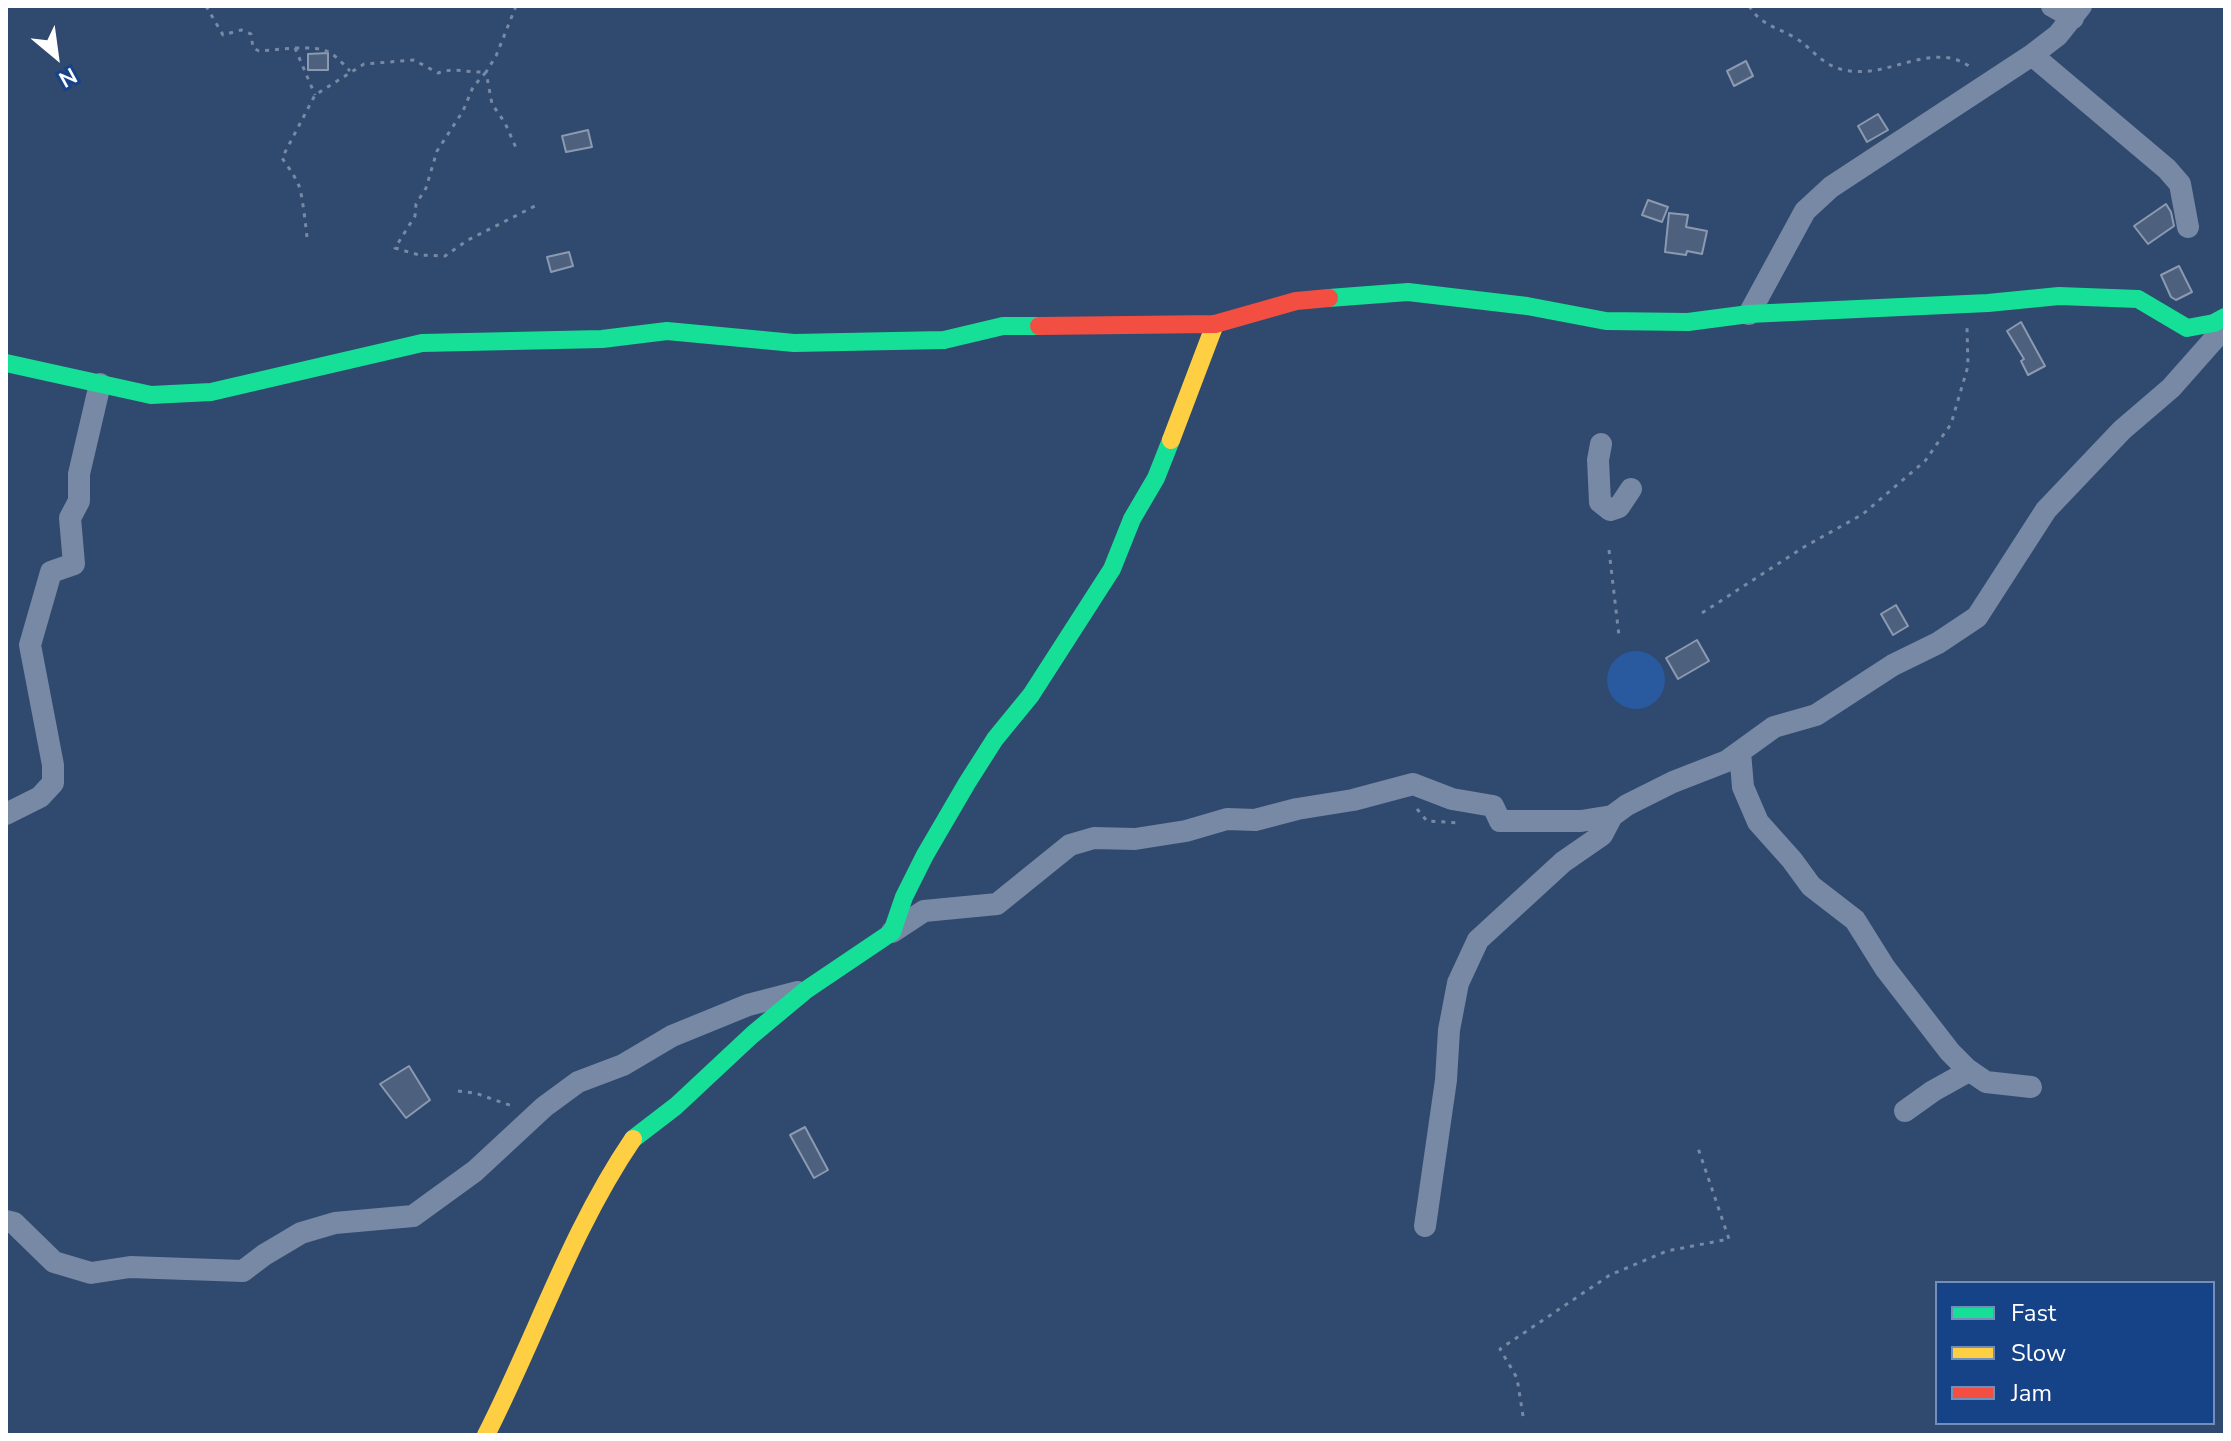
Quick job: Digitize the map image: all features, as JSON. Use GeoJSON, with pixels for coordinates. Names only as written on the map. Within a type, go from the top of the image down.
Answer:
{"type":"FeatureCollection","features":[{"type":"Feature","properties":{"kind":"street"},"geometry":{"type":"LineString","coordinates":[[1749,314],[1805,211],[1831,187],[2058,35],[2077,12],[2052,6]]}},
{"type":"Feature","properties":{"kind":"street"},"geometry":{"type":"LineString","coordinates":[[2032,55],[2167,169],[2180,184],[2188,227]]}},
{"type":"Feature","properties":{"kind":"street"},"geometry":{"type":"LineString","coordinates":[[6,363],[151,395],[211,392],[422,343],[602,339],[667,331],[794,343],[944,340],[1003,326],[1215,324],[1296,301],[1408,292],[1527,306],[1606,321],[1688,322],[1749,314],[1967,304],[2059,296],[2138,299],[2187,328],[2214,323],[2225,317]]}},
{"type":"Feature","properties":{"kind":"street"},"geometry":{"type":"LineString","coordinates":[[892,932],[904,897],[925,855],[967,783],[995,739],[1031,695],[1112,569],[1132,519],[1156,478],[1215,324]]}},
{"type":"Feature","properties":{"kind":"street"},"geometry":{"type":"LineString","coordinates":[[486,1435],[519,1370],[568,1253],[632,1140],[647,1125],[674,1108],[711,1070],[847,957],[924,911],[997,904],[1070,845],[1094,838],[1135,839],[1186,831],[1227,819],[1255,820],[1413,784],[1452,799],[1493,806],[1500,821],[1581,821],[1612,816],[1673,782],[1736,761],[1774,727],[1816,715],[1893,665],[1938,643],[1977,617],[2046,510],[2122,430],[2171,388],[2225,327]]}},
{"type":"Feature","properties":{"kind":"street"},"geometry":{"type":"LineString","coordinates":[[6,814],[40,797],[53,783],[53,765],[30,645],[51,572],[74,564],[70,518],[79,501],[79,474],[100,384]]}},
{"type":"Feature","properties":{"kind":"street"},"geometry":{"type":"LineString","coordinates":[[1601,444],[1598,460],[1600,502],[1610,510],[1619,507],[1631,489]]}},
{"type":"Feature","properties":{"kind":"street"},"geometry":{"type":"LineString","coordinates":[[1736,761],[1758,822],[1811,886],[1855,920],[1907,998],[1950,1052],[1969,1071],[1986,1082],[2031,1087]]}},
{"type":"Feature","properties":{"kind":"street"},"geometry":{"type":"LineString","coordinates":[[1425,1226],[1446,1080],[1449,1030],[1458,983],[1478,940],[1563,862],[1602,835],[1612,816]]}},
{"type":"Feature","properties":{"kind":"street"},"geometry":{"type":"LineString","coordinates":[[6,1221],[14,1223],[54,1262],[91,1273],[130,1267],[243,1271],[301,1233],[335,1223],[413,1216],[475,1171],[530,1120],[578,1082],[623,1065],[672,1036],[748,1005],[804,991]]}},
{"type":"Feature","properties":{"kind":"street"},"geometry":{"type":"LineString","coordinates":[[1905,1111],[1969,1071]]}},
{"type":"Feature","properties":{"kind":"path"},"geometry":{"type":"LineString","coordinates":[[206,6],[223,35],[241,30],[251,34],[253,48],[259,51],[324,48],[351,72]]}},
{"type":"Feature","properties":{"kind":"path"},"geometry":{"type":"LineString","coordinates":[[516,6],[496,56],[473,87],[463,111],[437,151],[426,188],[416,204],[415,216],[395,248],[419,255],[445,256],[468,240],[535,206]]}},
{"type":"Feature","properties":{"kind":"path"},"geometry":{"type":"LineString","coordinates":[[1749,6],[1767,26],[1794,37],[1816,57],[1837,68],[1859,73],[1934,57],[1953,58],[1994,79]]}},
{"type":"Feature","properties":{"kind":"path"},"geometry":{"type":"LineString","coordinates":[[295,48],[315,95]]}},
{"type":"Feature","properties":{"kind":"path"},"geometry":{"type":"LineString","coordinates":[[307,237],[301,191],[282,158],[315,95],[364,64],[414,60],[438,73],[450,68],[467,74],[486,72]]}},
{"type":"Feature","properties":{"kind":"path"},"geometry":{"type":"LineString","coordinates":[[486,72],[492,104],[517,150]]}},
{"type":"Feature","properties":{"kind":"path"},"geometry":{"type":"LineString","coordinates":[[1702,613],[1804,547],[1863,514],[1925,461],[1951,424],[1968,366],[1967,304]]}},
{"type":"Feature","properties":{"kind":"path"},"geometry":{"type":"LineString","coordinates":[[1609,550],[1619,636]]}},
{"type":"Feature","properties":{"kind":"path"},"geometry":{"type":"LineString","coordinates":[[458,1091],[515,1106],[530,1120]]}},
{"type":"Feature","properties":{"kind":"path"},"geometry":{"type":"LineString","coordinates":[[1523,1416],[1517,1378],[1500,1349],[1610,1275],[1667,1251],[1729,1239],[1698,1148]]}},
{"type":"Feature","properties":{"kind":"shaded area"},"geometry":{"type":"Polygon","coordinates":[[[1636,651],[1657,659],[1665,680],[1657,701],[1636,709],[1615,701],[1607,680],[1615,659],[1636,651]]]}},
{"type":"Feature","properties":{"kind":"building"},"geometry":{"type":"Polygon","coordinates":[[[328,53],[328,70],[308,70],[308,54],[328,53]]]}},
{"type":"Feature","properties":{"kind":"building"},"geometry":{"type":"Polygon","coordinates":[[[1746,61],[1753,76],[1734,86],[1727,71],[1746,61]]]}},
{"type":"Feature","properties":{"kind":"building"},"geometry":{"type":"Polygon","coordinates":[[[1878,114],[1888,130],[1867,142],[1858,126],[1878,114]]]}},
{"type":"Feature","properties":{"kind":"building"},"geometry":{"type":"Polygon","coordinates":[[[588,130],[592,147],[566,152],[562,136],[588,130]]]}},
{"type":"Feature","properties":{"kind":"building"},"geometry":{"type":"Polygon","coordinates":[[[1648,200],[1668,207],[1662,222],[1642,215],[1648,200]]]}},
{"type":"Feature","properties":{"kind":"building"},"geometry":{"type":"Polygon","coordinates":[[[2166,204],[2174,226],[2148,244],[2134,226],[2166,204]]]}},
{"type":"Feature","properties":{"kind":"building"},"geometry":{"type":"Polygon","coordinates":[[[1669,213],[1688,215],[1686,227],[1707,231],[1702,254],[1665,252],[1669,213]]]}},
{"type":"Feature","properties":{"kind":"building"},"geometry":{"type":"Polygon","coordinates":[[[569,252],[573,266],[551,272],[547,257],[569,252]]]}},
{"type":"Feature","properties":{"kind":"building"},"geometry":{"type":"Polygon","coordinates":[[[2179,266],[2192,292],[2176,300],[2171,297],[2161,275],[2179,266]]]}},
{"type":"Feature","properties":{"kind":"building"},"geometry":{"type":"Polygon","coordinates":[[[2021,322],[2045,366],[2028,375],[2021,361],[2024,359],[2007,331],[2021,322]]]}},
{"type":"Feature","properties":{"kind":"building"},"geometry":{"type":"Polygon","coordinates":[[[1896,605],[1908,626],[1893,635],[1881,614],[1896,605]]]}},
{"type":"Feature","properties":{"kind":"building"},"geometry":{"type":"Polygon","coordinates":[[[1697,640],[1709,661],[1678,679],[1666,658],[1697,640]]]}},
{"type":"Feature","properties":{"kind":"building"},"geometry":{"type":"Polygon","coordinates":[[[409,1066],[430,1100],[406,1118],[380,1084],[409,1066]]]}},
{"type":"Feature","properties":{"kind":"building"},"geometry":{"type":"Polygon","coordinates":[[[805,1127],[828,1170],[814,1178],[790,1135],[805,1127]]]}},
{"type":"Feature","properties":{"kind":"traffic: fast"},"geometry":{"type":"LineString","coordinates":[[1329,298],[1408,292],[1527,306],[1606,321],[1688,322],[1749,314],[1988,303],[2059,296],[2138,299],[2187,328],[2214,323],[2225,317]]}},
{"type":"Feature","properties":{"kind":"traffic: fast"},"geometry":{"type":"LineString","coordinates":[[6,363],[151,395],[211,392],[422,343],[602,339],[667,331],[794,343],[944,340],[1003,326],[1039,326]]}},
{"type":"Feature","properties":{"kind":"traffic: fast"},"geometry":{"type":"LineString","coordinates":[[633,1139],[676,1106],[806,990],[892,932],[904,897],[925,855],[967,783],[995,739],[1031,695],[1112,569],[1132,519],[1156,478],[1171,440]]}},
{"type":"Feature","properties":{"kind":"traffic: slow"},"geometry":{"type":"LineString","coordinates":[[1171,440],[1215,324]]}},
{"type":"Feature","properties":{"kind":"traffic: slow"},"geometry":{"type":"LineString","coordinates":[[486,1435],[572,1247],[633,1139]]}},
{"type":"Feature","properties":{"kind":"traffic: jam"},"geometry":{"type":"LineString","coordinates":[[1039,326],[1215,324],[1296,301],[1329,298]]}}]}
